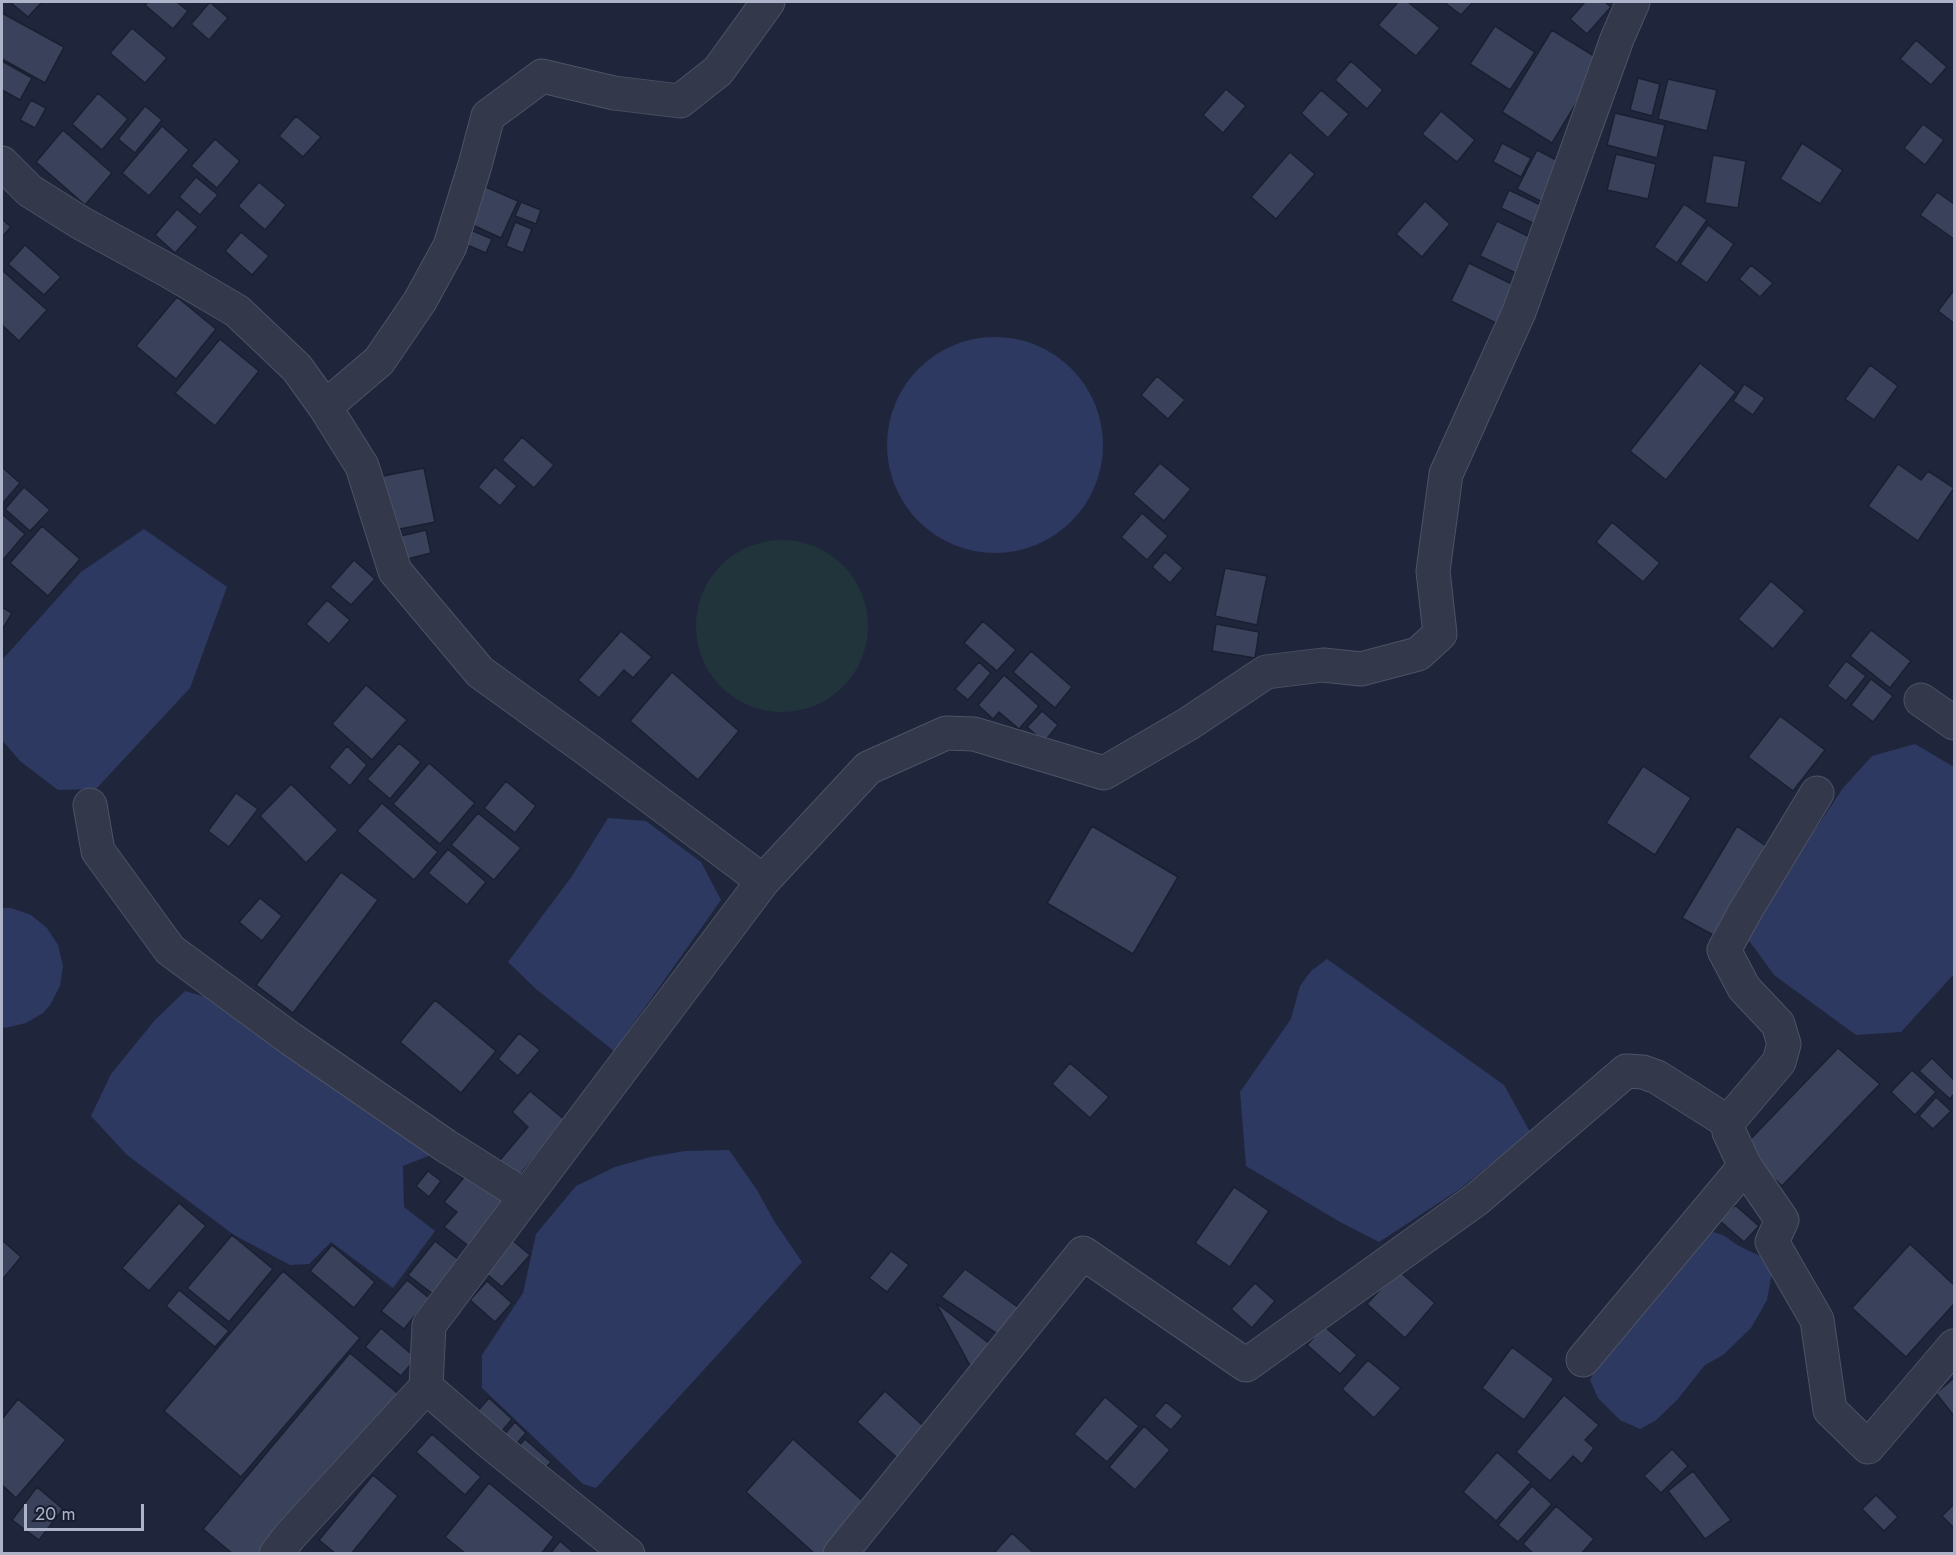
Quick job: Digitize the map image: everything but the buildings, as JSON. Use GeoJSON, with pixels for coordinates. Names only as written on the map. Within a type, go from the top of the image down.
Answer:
{"type":"FeatureCollection","features":[{"type":"Feature","properties":{"kind":"street"},"geometry":{"type":"LineString","coordinates":[[325,407],[379,361],[420,301],[450,246],[488,116],[542,76],[614,93],[680,101],[718,71],[768,2]]}},
{"type":"Feature","properties":{"kind":"street"},"geometry":{"type":"LineString","coordinates":[[276,1554],[426,1387],[429,1325],[763,882],[868,768],[946,733],[975,734],[1104,773],[1188,724],[1266,672],[1323,665],[1361,669],[1418,654],[1440,634],[1433,572],[1446,474],[1519,312],[1617,39],[1633,2]]}},
{"type":"Feature","properties":{"kind":"street"},"geometry":{"type":"LineString","coordinates":[[2,163],[30,191],[81,223],[237,311],[297,368],[325,407],[362,466],[394,572],[480,672],[763,882]]}},
{"type":"Feature","properties":{"kind":"street"},"geometry":{"type":"LineString","coordinates":[[1921,700],[1954,723]]}},
{"type":"Feature","properties":{"kind":"street"},"geometry":{"type":"LineString","coordinates":[[1817,793],[1724,950],[1744,988],[1778,1024],[1784,1044],[1779,1062],[1728,1122],[1729,1132],[1745,1166],[1782,1220],[1772,1242],[1817,1320],[1830,1410],[1868,1447],[1954,1346]]}},
{"type":"Feature","properties":{"kind":"street"},"geometry":{"type":"LineString","coordinates":[[90,805],[98,851],[170,950],[291,1039],[446,1146],[525,1197]]}},
{"type":"Feature","properties":{"kind":"street"},"geometry":{"type":"LineString","coordinates":[[840,1554],[1083,1253],[1246,1365],[1477,1199],[1626,1071],[1643,1072],[1657,1077],[1728,1122]]}},
{"type":"Feature","properties":{"kind":"street"},"geometry":{"type":"LineString","coordinates":[[1583,1360],[1745,1166]]}},
{"type":"Feature","properties":{"kind":"street"},"geometry":{"type":"LineString","coordinates":[[426,1387],[492,1444],[628,1554]]}},
{"type":"Feature","properties":{"kind":"shaded area"},"geometry":{"type":"Polygon","coordinates":[[[782,540],[815,547],[843,565],[861,593],[868,626],[861,659],[843,687],[815,705],[782,712],[749,705],[721,687],[703,659],[696,626],[703,593],[721,565],[749,547],[782,540]]]}},
{"type":"Feature","properties":{"kind":"water"},"geometry":{"type":"Polygon","coordinates":[[[1006,337],[1046,350],[1064,361],[1079,376],[1095,404],[1103,434],[1103,456],[1095,486],[1079,514],[1064,529],[1036,545],[1016,551],[984,553],[944,540],[926,529],[911,514],[895,486],[889,466],[887,434],[900,394],[911,376],[926,361],[954,345],[974,339],[1006,337]]]}},
{"type":"Feature","properties":{"kind":"water"},"geometry":{"type":"Polygon","coordinates":[[[144,529],[227,587],[190,688],[96,789],[58,790],[20,761],[2,740],[2,660],[81,572],[144,529]]]}},
{"type":"Feature","properties":{"kind":"water"},"geometry":{"type":"Polygon","coordinates":[[[1915,744],[1954,767],[1954,974],[1901,1032],[1856,1035],[1774,975],[1745,935],[1843,788],[1872,756],[1915,744]]]}},
{"type":"Feature","properties":{"kind":"water"},"geometry":{"type":"Polygon","coordinates":[[[608,818],[646,821],[701,862],[721,900],[614,1051],[536,989],[508,962],[572,876],[608,818]]]}},
{"type":"Feature","properties":{"kind":"water"},"geometry":{"type":"Polygon","coordinates":[[[2,908],[11,908],[31,915],[47,928],[58,945],[63,966],[60,986],[43,1013],[26,1023],[5,1028],[2,1027],[2,908]]]}},
{"type":"Feature","properties":{"kind":"water"},"geometry":{"type":"Polygon","coordinates":[[[1327,959],[1504,1085],[1530,1132],[1460,1189],[1379,1242],[1340,1222],[1246,1166],[1240,1092],[1291,1019],[1300,986],[1311,971],[1327,959]]]}},
{"type":"Feature","properties":{"kind":"water"},"geometry":{"type":"Polygon","coordinates":[[[185,991],[216,1000],[431,1155],[403,1166],[404,1207],[435,1231],[393,1288],[331,1242],[309,1264],[290,1265],[234,1235],[127,1155],[91,1116],[111,1074],[155,1020],[185,991]]]}},
{"type":"Feature","properties":{"kind":"water"},"geometry":{"type":"Polygon","coordinates":[[[729,1150],[802,1262],[596,1488],[583,1484],[482,1388],[482,1355],[523,1293],[536,1234],[576,1186],[615,1167],[650,1157],[685,1151],[729,1150]]]}},
{"type":"Feature","properties":{"kind":"water"},"geometry":{"type":"Polygon","coordinates":[[[1709,1231],[1723,1235],[1760,1256],[1772,1273],[1767,1300],[1751,1328],[1723,1355],[1705,1365],[1677,1400],[1655,1421],[1640,1429],[1620,1420],[1598,1398],[1590,1380],[1601,1359],[1709,1231]]]}}]}
